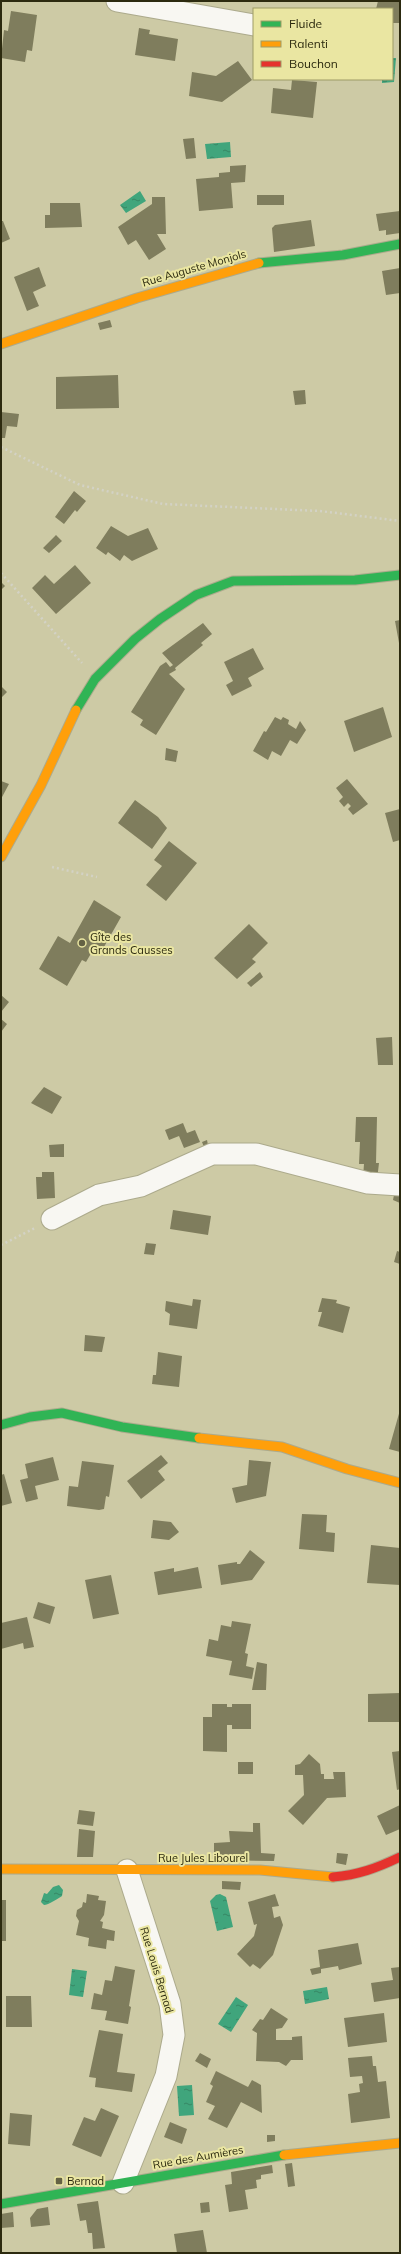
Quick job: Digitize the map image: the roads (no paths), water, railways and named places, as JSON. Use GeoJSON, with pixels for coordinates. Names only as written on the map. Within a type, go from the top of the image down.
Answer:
{"type":"FeatureCollection","features":[{"type":"Feature","properties":{"kind":"street"},"geometry":{"type":"LineString","coordinates":[[117,1],[253,24]]}},
{"type":"Feature","properties":{"kind":"street","name":"Rue Auguste Monjols"},"geometry":{"type":"LineString","coordinates":[[1,344],[137,298],[254,263],[344,255],[400,244]]}},
{"type":"Feature","properties":{"kind":"street"},"geometry":{"type":"LineString","coordinates":[[1,857],[40,785],[70,721],[95,679],[135,639],[160,619],[196,595],[233,581],[355,580],[400,575]]}},
{"type":"Feature","properties":{"kind":"street"},"geometry":{"type":"LineString","coordinates":[[52,1219],[99,1195],[141,1186],[212,1154],[256,1154],[368,1183],[400,1185]]}},
{"type":"Feature","properties":{"kind":"street"},"geometry":{"type":"LineString","coordinates":[[1,1425],[30,1417],[62,1414],[122,1427],[217,1441],[282,1448],[347,1469],[400,1483]]}},
{"type":"Feature","properties":{"kind":"street","name":"Rue Jules Libourel"},"geometry":{"type":"LineString","coordinates":[[1,1869],[260,1870],[331,1877],[354,1875],[375,1869],[400,1857]]}},
{"type":"Feature","properties":{"kind":"street","name":"Rue Louis Bernad"},"geometry":{"type":"LineString","coordinates":[[123,2183],[166,2076],[174,2035],[170,2004],[127,1870]]}},
{"type":"Feature","properties":{"kind":"street","name":"Rue des Aumières"},"geometry":{"type":"LineString","coordinates":[[1,2204],[263,2157],[400,2143]]}},
{"type":"Feature","properties":{"kind":"water"},"geometry":{"type":"Polygon","coordinates":[[[393,58],[396,58],[394,82],[382,83],[382,80],[393,80],[393,58]]]}},
{"type":"Feature","properties":{"kind":"water"},"geometry":{"type":"Polygon","coordinates":[[[230,142],[231,157],[207,159],[205,144],[230,142]]]}},
{"type":"Feature","properties":{"kind":"water"},"geometry":{"type":"Polygon","coordinates":[[[140,191],[146,201],[126,213],[120,205],[140,191]]]}},
{"type":"Feature","properties":{"kind":"water"},"geometry":{"type":"Polygon","coordinates":[[[59,1885],[63,1890],[62,1896],[51,1903],[44,1905],[41,1902],[44,1893],[47,1894],[53,1887],[59,1885]]]}},
{"type":"Feature","properties":{"kind":"water"},"geometry":{"type":"Polygon","coordinates":[[[220,1894],[226,1897],[233,1927],[217,1931],[210,1901],[216,1895],[220,1894]]]}},
{"type":"Feature","properties":{"kind":"water"},"geometry":{"type":"Polygon","coordinates":[[[72,1969],[87,1971],[83,1997],[69,1995],[72,1969]]]}},
{"type":"Feature","properties":{"kind":"water"},"geometry":{"type":"Polygon","coordinates":[[[327,1987],[329,1999],[305,2004],[303,1991],[327,1987]]]}},
{"type":"Feature","properties":{"kind":"water"},"geometry":{"type":"Polygon","coordinates":[[[236,1997],[248,2005],[231,2032],[218,2024],[236,1997]]]}},
{"type":"Feature","properties":{"kind":"water"},"geometry":{"type":"Polygon","coordinates":[[[192,2085],[194,2115],[179,2116],[177,2086],[192,2085]]]}},
{"type":"Feature","properties":{"kind":"place","name":"Gîte des Grands Causses"},"geometry":{"type":"Point","coordinates":[82,943]}},
{"type":"Feature","properties":{"kind":"place","name":"Bernad"},"geometry":{"type":"Point","coordinates":[59,2181]}}]}
